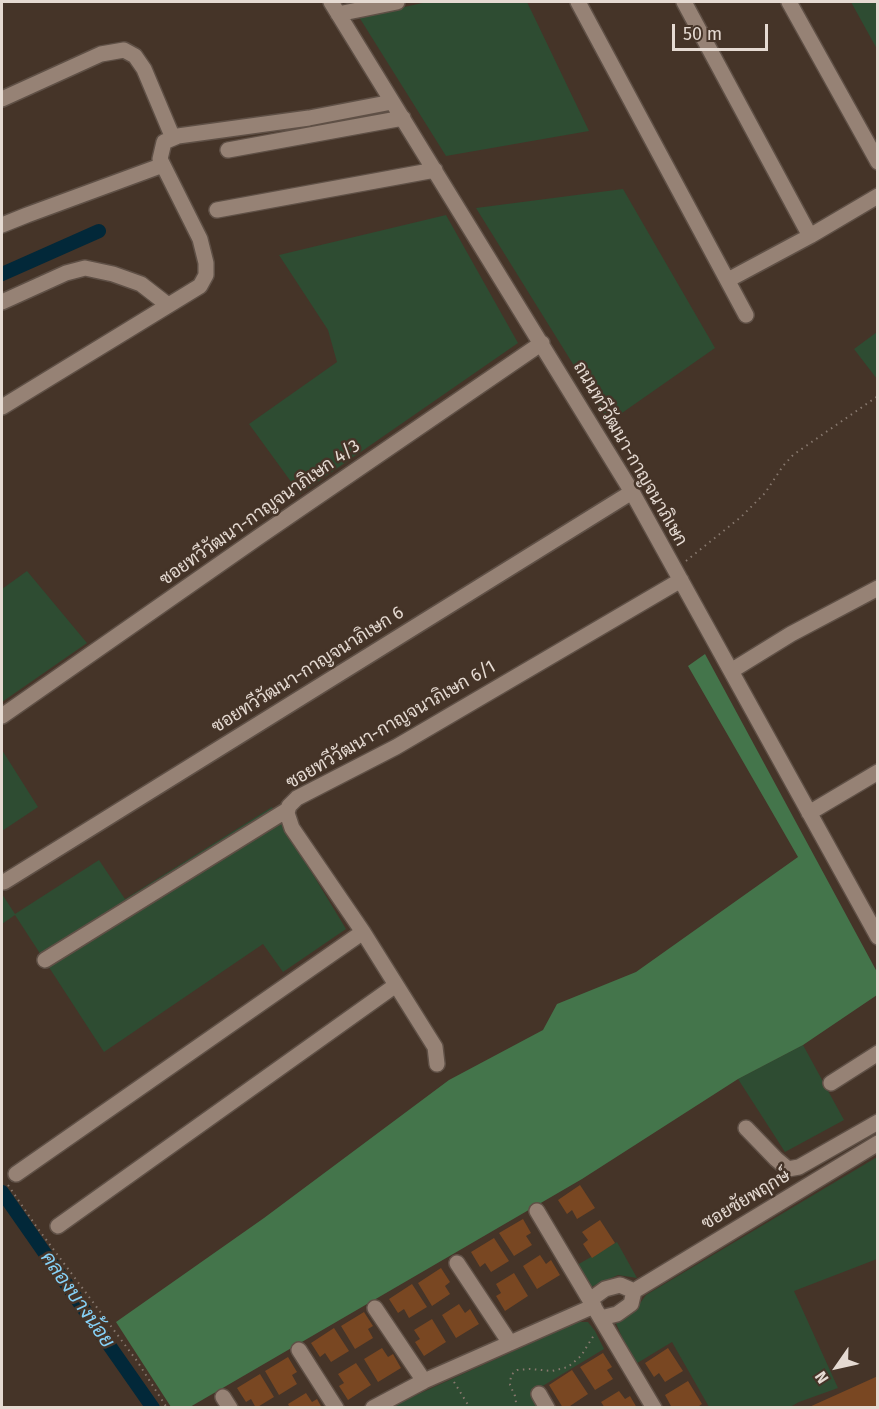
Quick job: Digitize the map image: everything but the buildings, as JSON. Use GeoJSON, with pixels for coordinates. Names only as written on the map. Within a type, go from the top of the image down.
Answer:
{"type":"FeatureCollection","features":[{"type":"Feature","properties":{"kind":"street"},"geometry":{"type":"LineString","coordinates":[[334,8],[397,2]]}},
{"type":"Feature","properties":{"kind":"street"},"geometry":{"type":"LineString","coordinates":[[578,2],[746,315]]}},
{"type":"Feature","properties":{"kind":"street"},"geometry":{"type":"LineString","coordinates":[[684,2],[810,236]]}},
{"type":"Feature","properties":{"kind":"street"},"geometry":{"type":"LineString","coordinates":[[789,2],[878,162]]}},
{"type":"Feature","properties":{"kind":"street","name":"ถนนทวีวัฒนา-กาญจนาภิเษก"},"geometry":{"type":"LineString","coordinates":[[334,8],[632,492],[878,938]]}},
{"type":"Feature","properties":{"kind":"street"},"geometry":{"type":"LineString","coordinates":[[2,99],[100,54],[124,50],[135,56],[144,69],[173,138]]}},
{"type":"Feature","properties":{"kind":"street"},"geometry":{"type":"LineString","coordinates":[[2,407],[200,286],[206,275],[206,263],[200,239],[160,159],[164,142],[178,136],[309,118],[392,102]]}},
{"type":"Feature","properties":{"kind":"street"},"geometry":{"type":"LineString","coordinates":[[228,150],[403,118]]}},
{"type":"Feature","properties":{"kind":"street"},"geometry":{"type":"LineString","coordinates":[[2,225],[163,165]]}},
{"type":"Feature","properties":{"kind":"street"},"geometry":{"type":"LineString","coordinates":[[217,210],[435,170]]}},
{"type":"Feature","properties":{"kind":"street"},"geometry":{"type":"LineString","coordinates":[[728,280],[878,196]]}},
{"type":"Feature","properties":{"kind":"street"},"geometry":{"type":"LineString","coordinates":[[2,302],[66,273],[84,268],[113,274],[141,284],[168,305]]}},
{"type":"Feature","properties":{"kind":"street","name":"ซอยทวีวัฒนา-กาญจนาภิเษก 4/3"},"geometry":{"type":"LineString","coordinates":[[2,716],[542,343]]}},
{"type":"Feature","properties":{"kind":"street","name":"ซอยทวีวัฒนา-กาญจนาภิเษก 6"},"geometry":{"type":"LineString","coordinates":[[4,882],[632,492]]}},
{"type":"Feature","properties":{"kind":"street","name":"ซอยทวีวัฒนา-กาญจนาภิเษก 6/1"},"geometry":{"type":"LineString","coordinates":[[437,1064],[435,1047],[363,932],[292,828],[287,810],[297,798],[396,747],[678,575]]}},
{"type":"Feature","properties":{"kind":"street"},"geometry":{"type":"LineString","coordinates":[[731,671],[790,634],[878,588]]}},
{"type":"Feature","properties":{"kind":"street"},"geometry":{"type":"LineString","coordinates":[[809,813],[878,772]]}},
{"type":"Feature","properties":{"kind":"street"},"geometry":{"type":"LineString","coordinates":[[45,960],[287,810]]}},
{"type":"Feature","properties":{"kind":"street"},"geometry":{"type":"LineString","coordinates":[[12,1179],[363,932]]}},
{"type":"Feature","properties":{"kind":"street"},"geometry":{"type":"LineString","coordinates":[[58,1226],[396,985]]}},
{"type":"Feature","properties":{"kind":"street"},"geometry":{"type":"LineString","coordinates":[[831,1083],[878,1053]]}},
{"type":"Feature","properties":{"kind":"street"},"geometry":{"type":"LineString","coordinates":[[746,1128],[788,1169],[799,1167],[878,1122]]}},
{"type":"Feature","properties":{"kind":"street","name":"ซอยชัยพฤกษ์"},"geometry":{"type":"LineString","coordinates":[[373,1407],[424,1381],[595,1308],[617,1314],[631,1304],[634,1291],[878,1143]]}},
{"type":"Feature","properties":{"kind":"street"},"geometry":{"type":"LineString","coordinates":[[537,1211],[654,1407]]}},
{"type":"Feature","properties":{"kind":"street"},"geometry":{"type":"LineString","coordinates":[[457,1263],[510,1343]]}},
{"type":"Feature","properties":{"kind":"street","name":"ซอยชัยพฤกษ์"},"geometry":{"type":"LineString","coordinates":[[595,1308],[605,1289],[620,1285],[634,1291]]}},
{"type":"Feature","properties":{"kind":"street"},"geometry":{"type":"LineString","coordinates":[[375,1308],[424,1381]]}},
{"type":"Feature","properties":{"kind":"street"},"geometry":{"type":"LineString","coordinates":[[299,1350],[336,1407]]}},
{"type":"Feature","properties":{"kind":"street"},"geometry":{"type":"LineString","coordinates":[[539,1394],[548,1407]]}},
{"type":"Feature","properties":{"kind":"path"},"geometry":{"type":"LineString","coordinates":[[678,575],[765,493],[793,455],[878,396]]}},
{"type":"Feature","properties":{"kind":"path"},"geometry":{"type":"LineString","coordinates":[[12,1179],[36,1226],[137,1361],[167,1407]]}},
{"type":"Feature","properties":{"kind":"path"},"geometry":{"type":"LineString","coordinates":[[517,1407],[510,1385],[511,1375],[517,1370],[552,1371],[568,1367],[581,1356],[591,1341],[595,1308]]}},
{"type":"Feature","properties":{"kind":"path"},"geometry":{"type":"LineString","coordinates":[[447,1371],[470,1407]]}},
{"type":"Feature","properties":{"kind":"green space"},"geometry":{"type":"Polygon","coordinates":[[[427,2],[527,2],[589,131],[446,156],[359,17],[427,2]]]}},
{"type":"Feature","properties":{"kind":"green space"},"geometry":{"type":"Polygon","coordinates":[[[851,2],[877,2],[877,49],[851,2]]]}},
{"type":"Feature","properties":{"kind":"green space"},"geometry":{"type":"Polygon","coordinates":[[[623,189],[715,348],[609,422],[476,208],[623,189]]]}},
{"type":"Feature","properties":{"kind":"green space"},"geometry":{"type":"Polygon","coordinates":[[[446,215],[518,343],[300,494],[249,424],[337,362],[328,330],[279,255],[446,215]]]}},
{"type":"Feature","properties":{"kind":"green space"},"geometry":{"type":"Polygon","coordinates":[[[877,332],[877,379],[854,349],[877,332]]]}},
{"type":"Feature","properties":{"kind":"green space"},"geometry":{"type":"Polygon","coordinates":[[[27,571],[87,643],[2,702],[2,589],[27,571]]]}},
{"type":"Feature","properties":{"kind":"green space"},"geometry":{"type":"Polygon","coordinates":[[[705,654],[877,972],[877,995],[803,1045],[738,1079],[582,1179],[190,1407],[171,1407],[116,1322],[264,1218],[449,1080],[543,1030],[557,1004],[636,972],[798,857],[688,666],[705,654]]]}},
{"type":"Feature","properties":{"kind":"green space"},"geometry":{"type":"Polygon","coordinates":[[[2,750],[38,807],[2,831],[2,750]]]}},
{"type":"Feature","properties":{"kind":"green space"},"geometry":{"type":"Polygon","coordinates":[[[272,807],[346,929],[283,972],[263,944],[104,1052],[15,915],[2,924],[2,894],[15,914],[99,860],[125,899],[272,807]]]}},
{"type":"Feature","properties":{"kind":"green space"},"geometry":{"type":"Polygon","coordinates":[[[803,1045],[844,1120],[785,1152],[738,1079],[803,1045]]]}},
{"type":"Feature","properties":{"kind":"green space"},"geometry":{"type":"Polygon","coordinates":[[[877,1157],[877,1259],[794,1291],[838,1388],[790,1407],[709,1407],[672,1342],[634,1365],[615,1321],[638,1306],[646,1295],[877,1157]]]}},
{"type":"Feature","properties":{"kind":"green space"},"geometry":{"type":"Polygon","coordinates":[[[617,1242],[637,1278],[618,1275],[591,1287],[577,1265],[617,1242]]]}},
{"type":"Feature","properties":{"kind":"green space"},"geometry":{"type":"Polygon","coordinates":[[[578,1322],[588,1322],[604,1349],[531,1393],[539,1407],[393,1408],[392,1406],[578,1322]]]}},
{"type":"Feature","properties":{"kind":"waterway"},"geometry":{"type":"LineString","coordinates":[[2,274],[99,231]]}},
{"type":"Feature","properties":{"kind":"waterway","name":"คลองบางน้อย"},"geometry":{"type":"LineString","coordinates":[[2,1192],[153,1408]]}}]}
